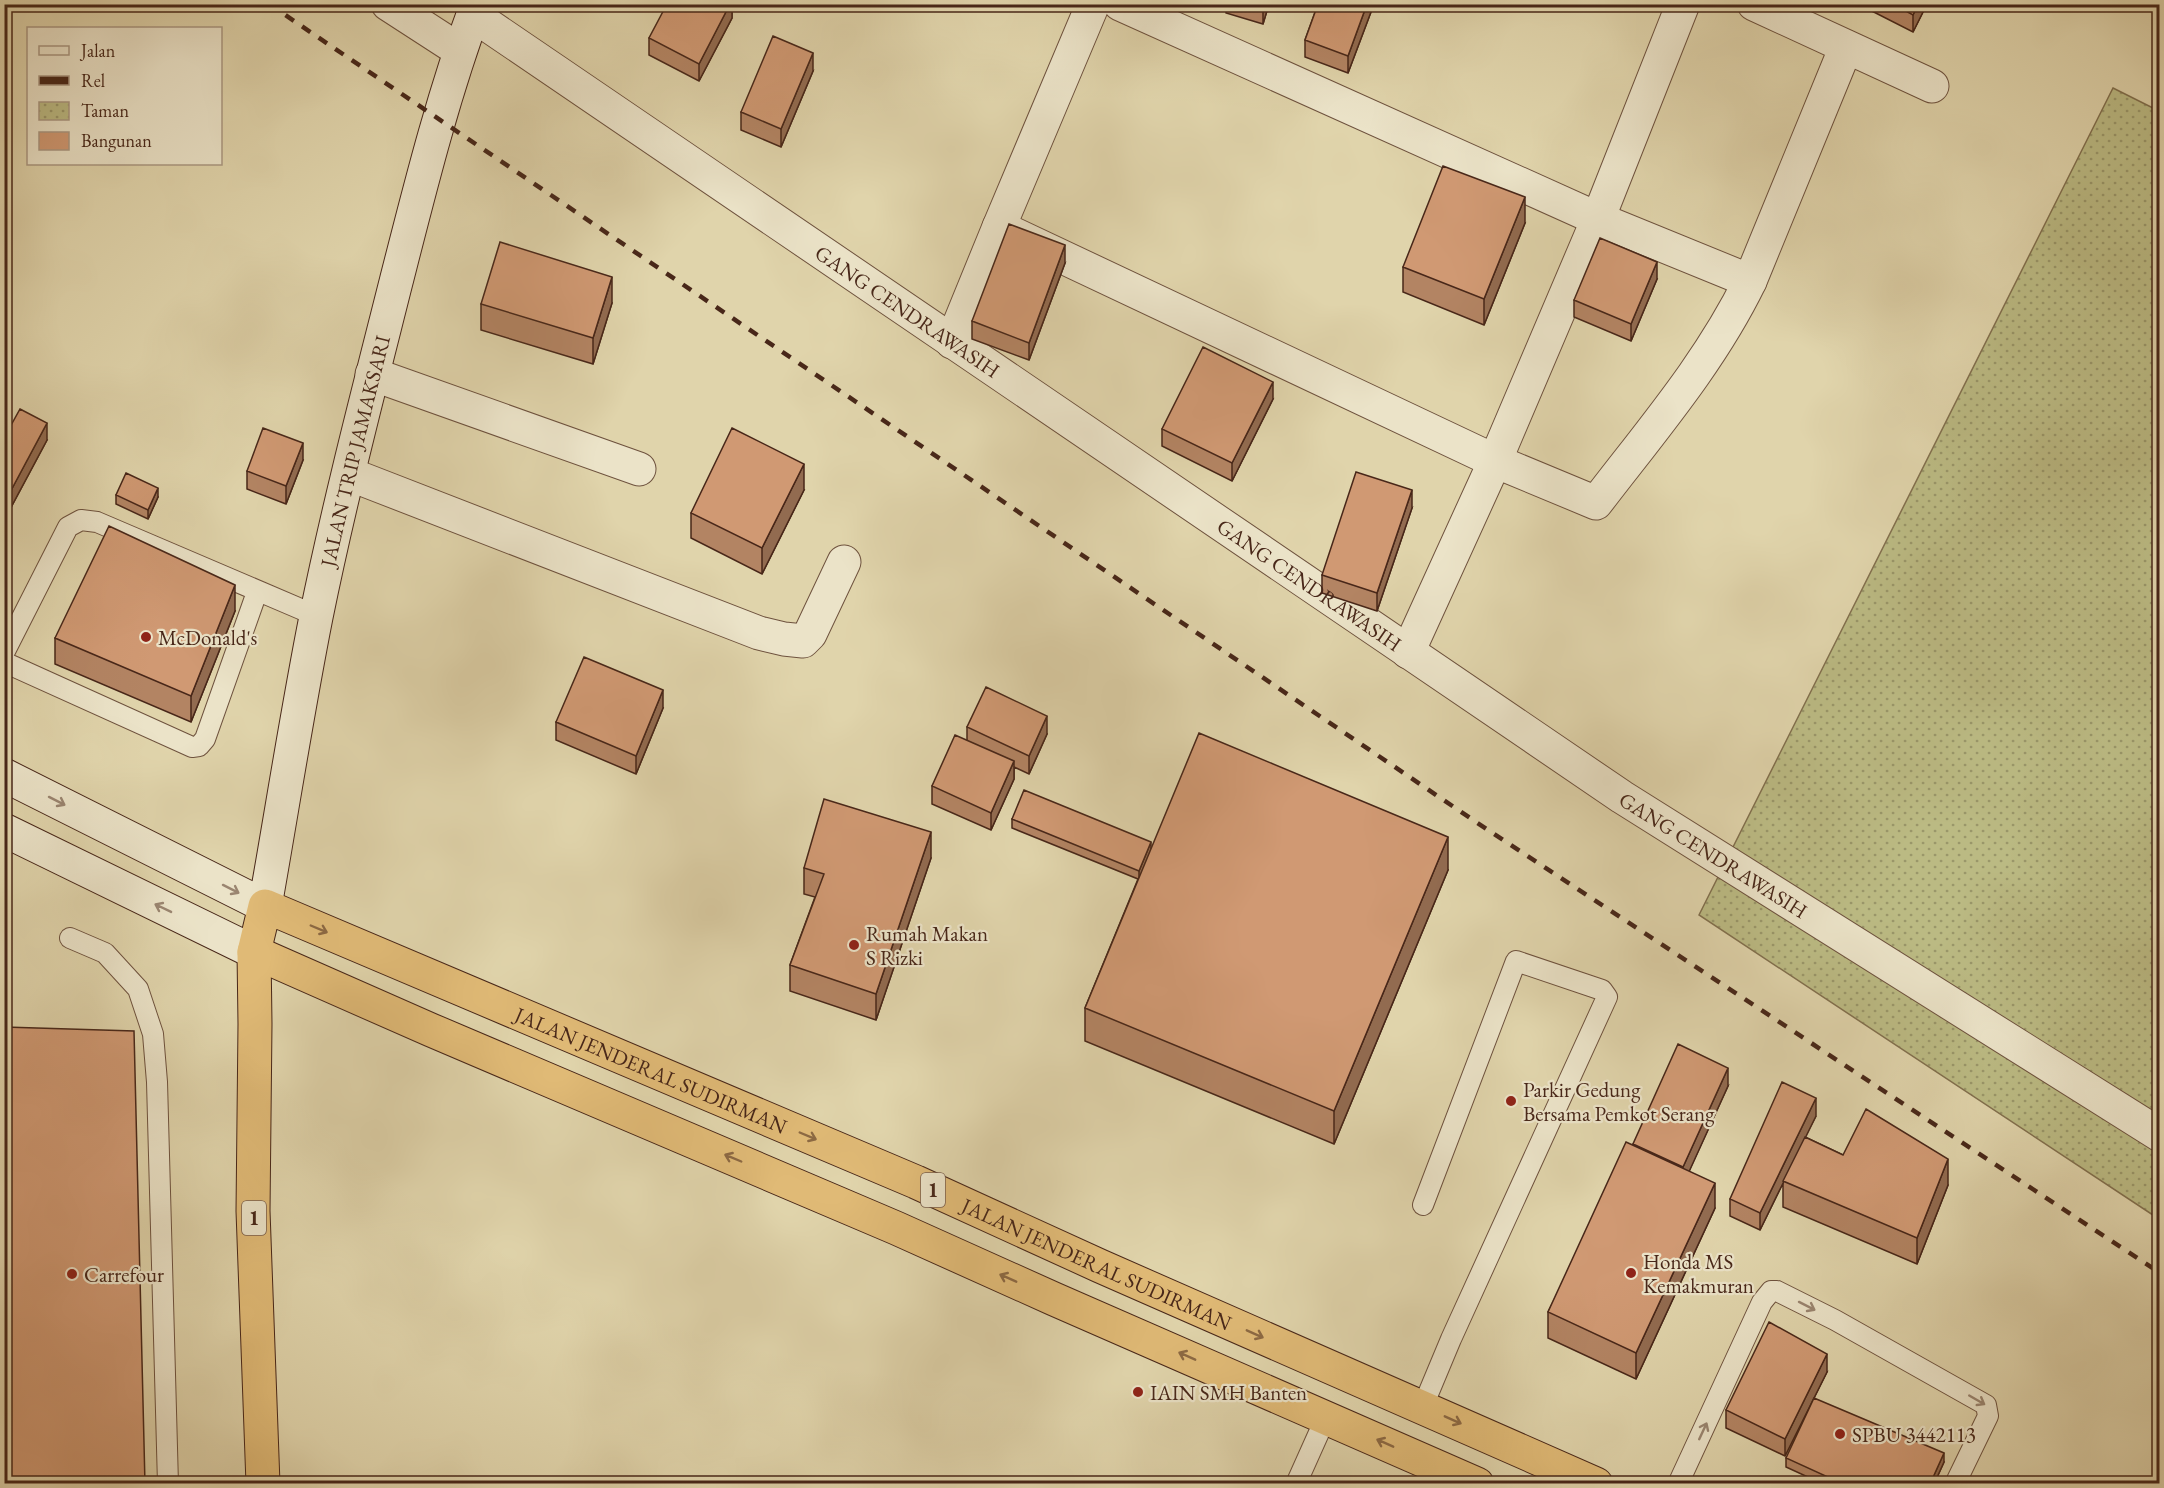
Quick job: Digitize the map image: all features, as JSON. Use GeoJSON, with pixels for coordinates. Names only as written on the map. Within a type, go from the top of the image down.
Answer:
{"type":"FeatureCollection","features":[{"type":"Feature","properties":{"kind":"highway","name":"1"},"geometry":{"type":"LineString","coordinates":[[263,1484],[253,1211],[254,952],[265,906]]}},
{"type":"Feature","properties":{"kind":"highway","name":"JALAN JENDERAL SUDIRMAN"},"geometry":{"type":"LineString","coordinates":[[265,906],[916,1182],[1111,1271],[1423,1406],[1596,1484]]}},
{"type":"Feature","properties":{"kind":"highway","name":"1"},"geometry":{"type":"LineString","coordinates":[[254,952],[896,1228],[1477,1484]]}},
{"type":"Feature","properties":{"kind":"street"},"geometry":{"type":"LineString","coordinates":[[388,4],[459,50]]}},
{"type":"Feature","properties":{"kind":"street"},"geometry":{"type":"LineString","coordinates":[[952,342],[1093,4]]}},
{"type":"Feature","properties":{"kind":"street"},"geometry":{"type":"LineString","coordinates":[[1120,4],[1598,219],[1750,281]]}},
{"type":"Feature","properties":{"kind":"street"},"geometry":{"type":"LineString","coordinates":[[1408,652],[1495,461],[1598,219],[1683,4]]}},
{"type":"Feature","properties":{"kind":"street"},"geometry":{"type":"LineString","coordinates":[[1754,4],[1932,86]]}},
{"type":"Feature","properties":{"kind":"street","name":"JALAN TRIP JAMAKSARI"},"geometry":{"type":"LineString","coordinates":[[265,906],[316,616],[372,375],[438,119],[459,50],[475,10]]}},
{"type":"Feature","properties":{"kind":"street","name":"GANG CENDRAWASIH"},"geometry":{"type":"LineString","coordinates":[[475,10],[952,342],[1622,797],[2160,1135]]}},
{"type":"Feature","properties":{"kind":"street"},"geometry":{"type":"LineString","coordinates":[[999,227],[1495,461],[1596,503],[1709,354],[1732,318],[1750,281],[1846,47]]}},
{"type":"Feature","properties":{"kind":"street"},"geometry":{"type":"LineString","coordinates":[[372,375],[639,469]]}},
{"type":"Feature","properties":{"kind":"street"},"geometry":{"type":"LineString","coordinates":[[349,474],[759,633],[784,639],[802,641],[810,634],[844,562]]}},
{"type":"Feature","properties":{"kind":"street"},"geometry":{"type":"LineString","coordinates":[[4,775],[265,906]]}},
{"type":"Feature","properties":{"kind":"street"},"geometry":{"type":"LineString","coordinates":[[4,830],[254,952]]}},
{"type":"Feature","properties":{"kind":"lane"},"geometry":{"type":"LineString","coordinates":[[4,653],[68,527],[81,520],[97,522],[316,616]]}},
{"type":"Feature","properties":{"kind":"lane"},"geometry":{"type":"LineString","coordinates":[[4,662],[192,747],[199,746],[205,740],[258,592]]}},
{"type":"Feature","properties":{"kind":"lane"},"geometry":{"type":"LineString","coordinates":[[70,938],[105,953],[138,989],[153,1034],[158,1094],[168,1484]]}},
{"type":"Feature","properties":{"kind":"lane"},"geometry":{"type":"LineString","coordinates":[[1423,1205],[1516,961],[1602,990],[1607,998],[1423,1406]]}},
{"type":"Feature","properties":{"kind":"lane"},"geometry":{"type":"LineString","coordinates":[[1677,1484],[1762,1302],[1771,1291],[1777,1291],[1835,1320],[1986,1405],[1988,1416],[1955,1484]]}},
{"type":"Feature","properties":{"kind":"lane"},"geometry":{"type":"LineString","coordinates":[[1296,1484],[1326,1417]]}},
{"type":"Feature","properties":{"kind":"green space"},"geometry":{"type":"Polygon","coordinates":[[[2113,88],[2159,111],[2159,1219],[1699,915],[2113,88]]]}},
{"type":"Feature","properties":{"kind":"building"},"geometry":{"type":"Polygon","coordinates":[[[667,4],[730,4],[699,64],[649,38],[667,4]]]}},
{"type":"Feature","properties":{"kind":"building"},"geometry":{"type":"Polygon","coordinates":[[[1318,4],[1367,4],[1348,56],[1305,40],[1318,4]]]}},
{"type":"Feature","properties":{"kind":"building"},"geometry":{"type":"Polygon","coordinates":[[[1893,4],[1918,4],[1913,15],[1893,4]]]}},
{"type":"Feature","properties":{"kind":"building"},"geometry":{"type":"Polygon","coordinates":[[[773,36],[813,53],[781,129],[741,112],[773,36]]]}},
{"type":"Feature","properties":{"kind":"building"},"geometry":{"type":"Polygon","coordinates":[[[1443,166],[1525,197],[1484,299],[1403,267],[1443,166]]]}},
{"type":"Feature","properties":{"kind":"building"},"geometry":{"type":"Polygon","coordinates":[[[1009,224],[1065,245],[1029,343],[972,321],[1009,224]]]}},
{"type":"Feature","properties":{"kind":"building"},"geometry":{"type":"Polygon","coordinates":[[[1600,238],[1657,262],[1631,324],[1574,300],[1600,238]]]}},
{"type":"Feature","properties":{"kind":"building"},"geometry":{"type":"Polygon","coordinates":[[[500,242],[612,277],[593,338],[481,304],[500,242]]]}},
{"type":"Feature","properties":{"kind":"building"},"geometry":{"type":"Polygon","coordinates":[[[1203,347],[1273,382],[1232,463],[1162,429],[1203,347]]]}},
{"type":"Feature","properties":{"kind":"building"},"geometry":{"type":"Polygon","coordinates":[[[20,409],[47,423],[8,496],[4,494],[4,438],[20,409]]]}},
{"type":"Feature","properties":{"kind":"building"},"geometry":{"type":"Polygon","coordinates":[[[263,428],[303,443],[286,486],[247,471],[263,428]]]}},
{"type":"Feature","properties":{"kind":"building"},"geometry":{"type":"Polygon","coordinates":[[[732,428],[804,464],[762,548],[691,513],[732,428]]]}},
{"type":"Feature","properties":{"kind":"building"},"geometry":{"type":"Polygon","coordinates":[[[1356,472],[1412,490],[1377,593],[1322,575],[1356,472]]]}},
{"type":"Feature","properties":{"kind":"building"},"geometry":{"type":"Polygon","coordinates":[[[126,473],[158,488],[148,510],[116,495],[126,473]]]}},
{"type":"Feature","properties":{"kind":"building","name":"McDonald's"},"geometry":{"type":"Polygon","coordinates":[[[109,526],[235,585],[191,696],[55,638],[109,526]]]}},
{"type":"Feature","properties":{"kind":"building"},"geometry":{"type":"Polygon","coordinates":[[[584,657],[663,690],[636,756],[556,722],[584,657]]]}},
{"type":"Feature","properties":{"kind":"building"},"geometry":{"type":"Polygon","coordinates":[[[986,687],[1047,716],[1029,756],[967,727],[986,687]]]}},
{"type":"Feature","properties":{"kind":"building"},"geometry":{"type":"Polygon","coordinates":[[[1199,733],[1448,837],[1334,1111],[1085,1008],[1199,733]]]}},
{"type":"Feature","properties":{"kind":"building"},"geometry":{"type":"Polygon","coordinates":[[[955,735],[1014,761],[991,813],[932,786],[955,735]]]}},
{"type":"Feature","properties":{"kind":"building"},"geometry":{"type":"Polygon","coordinates":[[[1024,790],[1151,842],[1139,871],[1012,819],[1024,790]]]}},
{"type":"Feature","properties":{"kind":"building","name":"Rumah Makan S Rizki"},"geometry":{"type":"Polygon","coordinates":[[[824,799],[931,832],[876,994],[790,965],[824,874],[804,868],[824,799]]]}},
{"type":"Feature","properties":{"kind":"building","name":"Carrefour"},"geometry":{"type":"Polygon","coordinates":[[[4,1027],[134,1031],[145,1484],[4,1484],[4,1027]]]}},
{"type":"Feature","properties":{"kind":"building"},"geometry":{"type":"Polygon","coordinates":[[[1678,1044],[1728,1068],[1683,1167],[1633,1144],[1678,1044]]]}},
{"type":"Feature","properties":{"kind":"building"},"geometry":{"type":"Polygon","coordinates":[[[1782,1082],[1816,1098],[1760,1213],[1730,1199],[1782,1082]]]}},
{"type":"Feature","properties":{"kind":"building"},"geometry":{"type":"Polygon","coordinates":[[[1866,1109],[1948,1159],[1917,1238],[1783,1181],[1805,1137],[1843,1155],[1866,1109]]]}},
{"type":"Feature","properties":{"kind":"building","name":"Honda MS Kemakmuran"},"geometry":{"type":"Polygon","coordinates":[[[1626,1142],[1715,1183],[1636,1353],[1548,1312],[1626,1142]]]}},
{"type":"Feature","properties":{"kind":"building"},"geometry":{"type":"Polygon","coordinates":[[[1769,1322],[1827,1354],[1785,1439],[1726,1410],[1769,1322]]]}},
{"type":"Feature","properties":{"kind":"building","name":"SPBU 3442113"},"geometry":{"type":"Polygon","coordinates":[[[1814,1398],[1944,1453],[1930,1484],[1843,1484],[1786,1458],[1814,1398]]]}},
{"type":"Feature","properties":{"kind":"railway"},"geometry":{"type":"LineString","coordinates":[[269,4],[1476,822],[2160,1273]]}},
{"type":"Feature","properties":{"kind":"place","name":"McDonald's"},"geometry":{"type":"Point","coordinates":[146,637]}},
{"type":"Feature","properties":{"kind":"place","name":"Rumah Makan S Rizki"},"geometry":{"type":"Point","coordinates":[854,945]}},
{"type":"Feature","properties":{"kind":"place","name":"Parkir Gedung Bersama Pemkot Serang"},"geometry":{"type":"Point","coordinates":[1511,1101]}},
{"type":"Feature","properties":{"kind":"place","name":"Honda MS Kemakmuran"},"geometry":{"type":"Point","coordinates":[1631,1273]}},
{"type":"Feature","properties":{"kind":"place","name":"Carrefour"},"geometry":{"type":"Point","coordinates":[72,1274]}},
{"type":"Feature","properties":{"kind":"place","name":"IAIN SMH Banten"},"geometry":{"type":"Point","coordinates":[1138,1392]}},
{"type":"Feature","properties":{"kind":"place","name":"SPBU 3442113"},"geometry":{"type":"Point","coordinates":[1840,1434]}}]}
